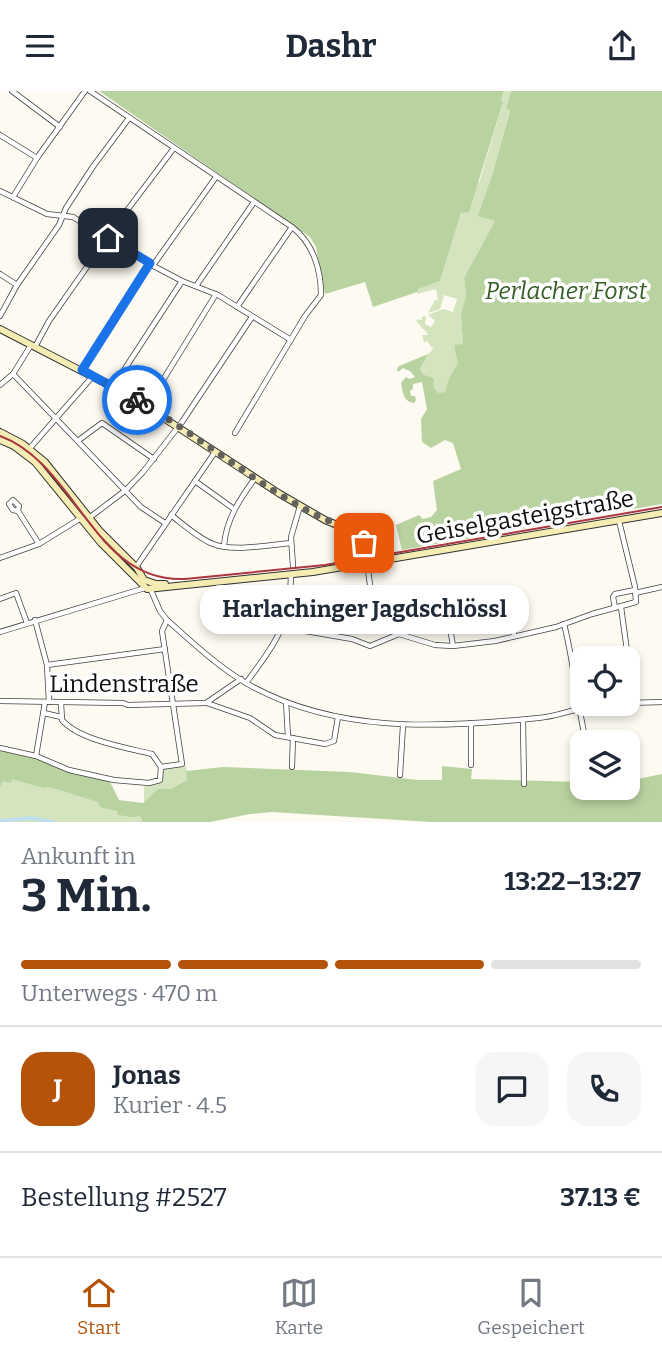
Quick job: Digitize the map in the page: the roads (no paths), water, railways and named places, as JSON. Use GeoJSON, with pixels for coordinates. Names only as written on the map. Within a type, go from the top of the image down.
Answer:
{"type":"FeatureCollection","features":[{"type":"Feature","properties":{"kind":"main road"},"geometry":{"type":"LineString","coordinates":[[0,329],[147,406],[300,506],[361,535],[367,563]]}},
{"type":"Feature","properties":{"kind":"main road"},"geometry":{"type":"LineString","coordinates":[[0,432],[30,448],[51,469],[89,518],[151,586]]}},
{"type":"Feature","properties":{"kind":"main road"},"geometry":{"type":"LineString","coordinates":[[0,440],[19,449],[35,462],[135,579],[151,586]]}},
{"type":"Feature","properties":{"kind":"main road","name":"Geiselgasteigstraße"},"geometry":{"type":"LineString","coordinates":[[151,586],[291,575],[662,513]]}},
{"type":"Feature","properties":{"kind":"main road"},"geometry":{"type":"LineString","coordinates":[[365,550],[370,558],[381,561]]}},
{"type":"Feature","properties":{"kind":"main road"},"geometry":{"type":"LineString","coordinates":[[128,571],[136,567]]}},
{"type":"Feature","properties":{"kind":"street"},"geometry":{"type":"LineString","coordinates":[[12,91],[60,127]]}},
{"type":"Feature","properties":{"kind":"street"},"geometry":{"type":"LineString","coordinates":[[13,197],[37,158],[88,91],[303,235],[311,247],[321,296],[306,314],[235,433]]}},
{"type":"Feature","properties":{"kind":"street"},"geometry":{"type":"LineString","coordinates":[[0,316],[92,168],[129,118]]}},
{"type":"Feature","properties":{"kind":"street"},"geometry":{"type":"LineString","coordinates":[[0,135],[37,158]]}},
{"type":"Feature","properties":{"kind":"street"},"geometry":{"type":"LineString","coordinates":[[0,385],[13,374],[174,148]]}},
{"type":"Feature","properties":{"kind":"street"},"geometry":{"type":"LineString","coordinates":[[82,370],[152,264],[216,176]]}},
{"type":"Feature","properties":{"kind":"street"},"geometry":{"type":"LineString","coordinates":[[0,191],[47,214],[73,217],[182,281],[216,294],[291,340]]}},
{"type":"Feature","properties":{"kind":"street"},"geometry":{"type":"LineString","coordinates":[[196,286],[254,202]]}},
{"type":"Feature","properties":{"kind":"street"},"geometry":{"type":"LineString","coordinates":[[237,308],[292,227]]}},
{"type":"Feature","properties":{"kind":"street"},"geometry":{"type":"LineString","coordinates":[[0,274],[17,285]]}},
{"type":"Feature","properties":{"kind":"street"},"geometry":{"type":"LineString","coordinates":[[113,387],[182,281]]}},
{"type":"Feature","properties":{"kind":"street"},"geometry":{"type":"LineString","coordinates":[[147,406],[216,294]]}},
{"type":"Feature","properties":{"kind":"street"},"geometry":{"type":"LineString","coordinates":[[89,518],[125,490],[153,459],[252,317]]}},
{"type":"Feature","properties":{"kind":"street"},"geometry":{"type":"LineString","coordinates":[[13,374],[141,507],[165,523]]}},
{"type":"Feature","properties":{"kind":"street"},"geometry":{"type":"LineString","coordinates":[[30,448],[93,376]]}},
{"type":"Feature","properties":{"kind":"street"},"geometry":{"type":"LineString","coordinates":[[79,440],[102,423],[153,459]]}},
{"type":"Feature","properties":{"kind":"street"},"geometry":{"type":"LineString","coordinates":[[136,567],[216,451]]}},
{"type":"Feature","properties":{"kind":"street"},"geometry":{"type":"LineString","coordinates":[[224,546],[225,534],[234,509],[255,478]]}},
{"type":"Feature","properties":{"kind":"street"},"geometry":{"type":"LineString","coordinates":[[195,481],[234,509]]}},
{"type":"Feature","properties":{"kind":"street"},"geometry":{"type":"LineString","coordinates":[[293,566],[291,543],[300,506]]}},
{"type":"Feature","properties":{"kind":"street"},"geometry":{"type":"LineString","coordinates":[[18,511],[38,544]]}},
{"type":"Feature","properties":{"kind":"street"},"geometry":{"type":"LineString","coordinates":[[171,515],[212,544],[252,546],[291,543]]}},
{"type":"Feature","properties":{"kind":"street"},"geometry":{"type":"LineString","coordinates":[[0,558],[38,544],[81,518]]}},
{"type":"Feature","properties":{"kind":"street"},"geometry":{"type":"LineString","coordinates":[[367,563],[372,599],[399,634],[427,643],[453,646],[495,641],[636,603],[619,521]]}},
{"type":"Feature","properties":{"kind":"street"},"geometry":{"type":"LineString","coordinates":[[127,559],[143,555]]}},
{"type":"Feature","properties":{"kind":"street","name":"Lindenstraße"},"geometry":{"type":"LineString","coordinates":[[0,701],[206,703],[243,681],[268,655],[282,627],[289,603],[291,575]]}},
{"type":"Feature","properties":{"kind":"street"},"geometry":{"type":"LineString","coordinates":[[131,593],[135,579]]}},
{"type":"Feature","properties":{"kind":"street"},"geometry":{"type":"LineString","coordinates":[[0,632],[151,586]]}},
{"type":"Feature","properties":{"kind":"street"},"geometry":{"type":"LineString","coordinates":[[151,586],[167,620],[209,656],[243,681],[294,705],[338,717],[428,727],[523,720],[570,711]]}},
{"type":"Feature","properties":{"kind":"street"},"geometry":{"type":"LineString","coordinates":[[151,586],[158,604]]}},
{"type":"Feature","properties":{"kind":"street"},"geometry":{"type":"LineString","coordinates":[[626,646],[618,607],[613,597],[615,594],[662,587]]}},
{"type":"Feature","properties":{"kind":"street"},"geometry":{"type":"LineString","coordinates":[[453,646],[446,603],[448,600],[506,592],[514,635]]}},
{"type":"Feature","properties":{"kind":"street"},"geometry":{"type":"LineString","coordinates":[[0,599],[16,593],[27,623]]}},
{"type":"Feature","properties":{"kind":"street"},"geometry":{"type":"LineString","coordinates":[[161,767],[182,764],[165,649],[163,628],[167,620]]}},
{"type":"Feature","properties":{"kind":"street"},"geometry":{"type":"LineString","coordinates":[[35,621],[47,665],[47,702],[36,755]]}},
{"type":"Feature","properties":{"kind":"street"},"geometry":{"type":"LineString","coordinates":[[564,624],[570,650]]}},
{"type":"Feature","properties":{"kind":"street"},"geometry":{"type":"LineString","coordinates":[[282,627],[352,639],[370,646],[399,634]]}},
{"type":"Feature","properties":{"kind":"street"},"geometry":{"type":"LineString","coordinates":[[47,665],[165,649]]}},
{"type":"Feature","properties":{"kind":"street"},"geometry":{"type":"LineString","coordinates":[[286,702],[292,767]]}},
{"type":"Feature","properties":{"kind":"street"},"geometry":{"type":"LineString","coordinates":[[640,703],[662,702]]}},
{"type":"Feature","properties":{"kind":"street"},"geometry":{"type":"LineString","coordinates":[[0,748],[36,755],[69,770],[128,782],[157,782],[162,777],[161,767],[152,754],[112,745],[65,724],[61,717],[61,703]]}},
{"type":"Feature","properties":{"kind":"street"},"geometry":{"type":"LineString","coordinates":[[206,703],[250,718],[266,731],[325,744],[332,743],[335,738],[338,717]]}},
{"type":"Feature","properties":{"kind":"street"},"geometry":{"type":"LineString","coordinates":[[288,712],[294,705]]}},
{"type":"Feature","properties":{"kind":"street"},"geometry":{"type":"LineString","coordinates":[[44,713],[61,717]]}},
{"type":"Feature","properties":{"kind":"street"},"geometry":{"type":"LineString","coordinates":[[523,720],[524,784]]}},
{"type":"Feature","properties":{"kind":"street"},"geometry":{"type":"LineString","coordinates":[[471,723],[471,765]]}},
{"type":"Feature","properties":{"kind":"street"},"geometry":{"type":"LineString","coordinates":[[400,775],[403,725]]}},
{"type":"Feature","properties":{"kind":"waterway"},"geometry":{"type":"LineString","coordinates":[[0,821],[32,818],[53,822]]}},
{"type":"Feature","properties":{"kind":"tram line"},"geometry":{"type":"LineString","coordinates":[[0,436],[26,450],[48,471],[106,543],[128,562],[154,575],[185,579],[325,565],[662,507]]}},
{"type":"Feature","properties":{"kind":"place","name":"Harlachinger Jagdschlössl"},"geometry":{"type":"Point","coordinates":[364,543]}},
{"type":"Feature","properties":{"kind":"park label","name":"Perlacher Forst"},"geometry":{"type":"Point","coordinates":[566,291]}}]}
